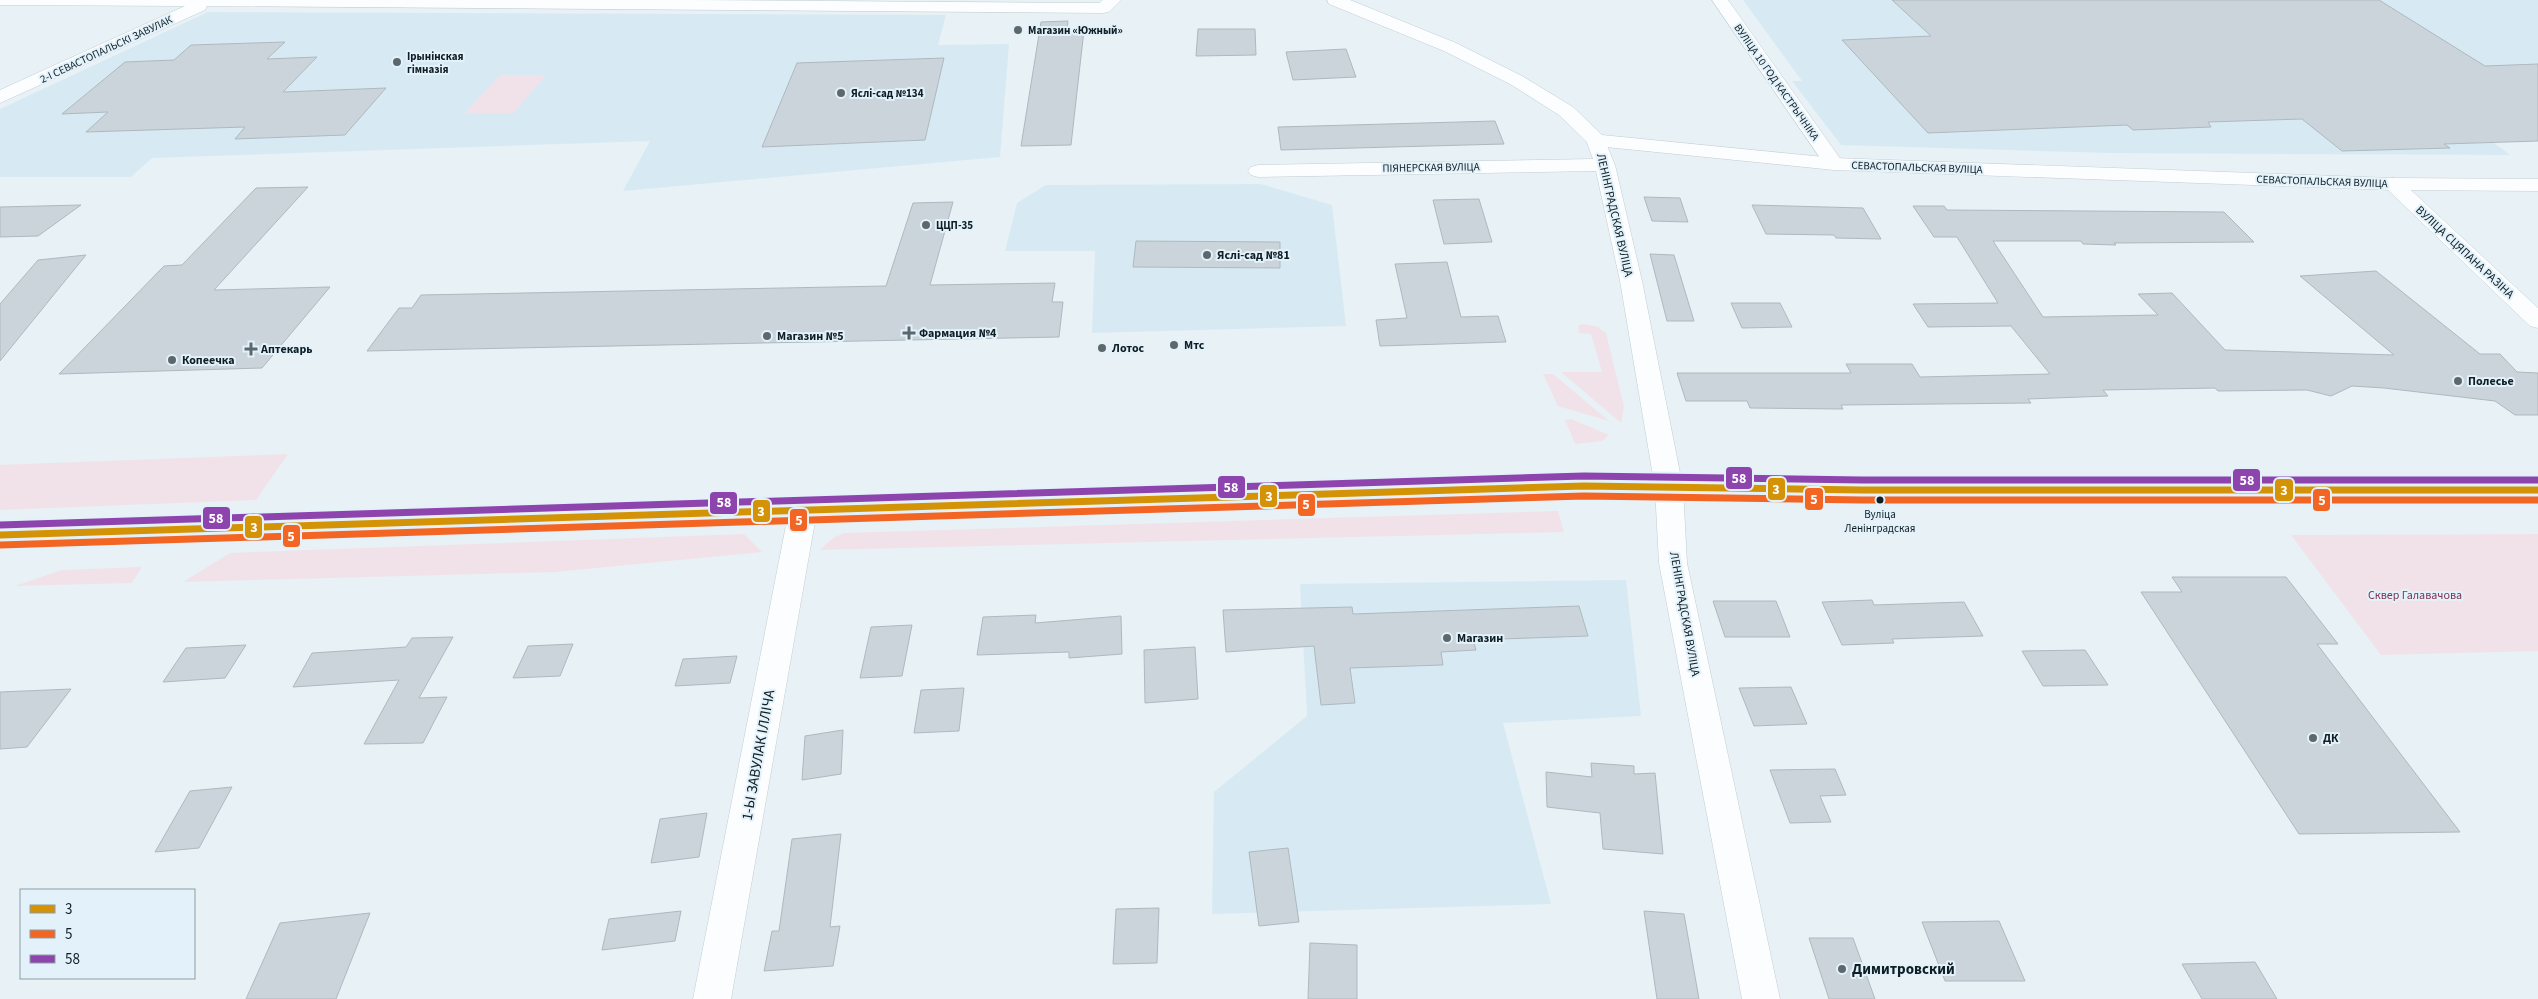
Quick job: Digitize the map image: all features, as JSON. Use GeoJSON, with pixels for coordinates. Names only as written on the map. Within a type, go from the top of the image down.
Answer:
{"type":"FeatureCollection","features":[{"type":"Feature","properties":{"kind":"main road"},"geometry":{"type":"LineString","coordinates":[[0,535],[1584,486],[1669,488],[2538,490]]}},
{"type":"Feature","properties":{"kind":"street"},"geometry":{"type":"LineString","coordinates":[[0,0],[1108,4]]}},
{"type":"Feature","properties":{"kind":"street"},"geometry":{"type":"LineString","coordinates":[[1335,0],[1450,47],[1516,80],[1566,111],[1596,140]]}},
{"type":"Feature","properties":{"kind":"street","name":"ВУЛІЦА 10 ГОД КАСТРЫЧНІКА"},"geometry":{"type":"LineString","coordinates":[[1720,0],[1834,164]]}},
{"type":"Feature","properties":{"kind":"street","name":"2-І СЕВАСТОПАЛЬСКІ ЗАВУЛАК"},"geometry":{"type":"LineString","coordinates":[[0,97],[209,1]]}},
{"type":"Feature","properties":{"kind":"street","name":"СЕВАСТОПАЛЬСКАЯ ВУЛІЦА"},"geometry":{"type":"LineString","coordinates":[[1596,140],[1834,164],[2393,184],[2538,185]]}},
{"type":"Feature","properties":{"kind":"street","name":"ЛЕНІНГРАДСКАЯ ВУЛІЦА"},"geometry":{"type":"LineString","coordinates":[[1596,140],[1605,164],[1631,281],[1669,488],[1673,563],[1761,999]]}},
{"type":"Feature","properties":{"kind":"street","name":"ПІЯНЕРСКАЯ ВУЛІЦА"},"geometry":{"type":"LineString","coordinates":[[1258,171],[1605,164]]}},
{"type":"Feature","properties":{"kind":"street","name":"ВУЛІЦА СЦЯПАНА РАЗІНА"},"geometry":{"type":"LineString","coordinates":[[2393,184],[2538,321]]}},
{"type":"Feature","properties":{"kind":"street","name":"1-Ы ЗАВУЛАК ІЛЛІЧА"},"geometry":{"type":"LineString","coordinates":[[712,999],[803,510]]}},
{"type":"Feature","properties":{"kind":"shaded area"},"geometry":{"type":"Polygon","coordinates":[[[1743,0],[2538,0],[2538,141],[2493,142],[2510,155],[2109,153],[1841,145],[1792,81],[1802,81],[1743,0]]]}},
{"type":"Feature","properties":{"kind":"shaded area","name":"Ірынінская гімназія"},"geometry":{"type":"Polygon","coordinates":[[[208,12],[946,15],[938,45],[1009,44],[1000,157],[623,191],[650,141],[152,158],[131,177],[0,177],[0,109],[208,12]]]}},
{"type":"Feature","properties":{"kind":"shaded area"},"geometry":{"type":"Polygon","coordinates":[[[1261,184],[1332,205],[1346,326],[1092,333],[1095,251],[1005,251],[1017,203],[1046,185],[1261,184]]]}},
{"type":"Feature","properties":{"kind":"shaded area"},"geometry":{"type":"Polygon","coordinates":[[[1626,580],[1641,716],[1503,723],[1551,904],[1212,914],[1214,792],[1307,716],[1300,584],[1626,580]]]}},
{"type":"Feature","properties":{"kind":"green space"},"geometry":{"type":"Polygon","coordinates":[[[500,75],[546,75],[513,113],[465,113],[500,75]]]}},
{"type":"Feature","properties":{"kind":"green space"},"geometry":{"type":"Polygon","coordinates":[[[1584,324],[1598,327],[1606,333],[1624,407],[1621,423],[1561,372],[1602,372],[1591,334],[1579,333],[1578,325],[1584,324]]]}},
{"type":"Feature","properties":{"kind":"green space"},"geometry":{"type":"Polygon","coordinates":[[[1543,374],[1553,374],[1609,421],[1558,406],[1543,374]]]}},
{"type":"Feature","properties":{"kind":"green space"},"geometry":{"type":"Polygon","coordinates":[[[1571,419],[1609,435],[1602,441],[1575,444],[1565,420],[1571,419]]]}},
{"type":"Feature","properties":{"kind":"green space"},"geometry":{"type":"Polygon","coordinates":[[[288,454],[256,500],[0,510],[0,465],[288,454]]]}},
{"type":"Feature","properties":{"kind":"green space"},"geometry":{"type":"Polygon","coordinates":[[[1558,511],[1564,532],[820,550],[833,538],[844,533],[1558,511]]]}},
{"type":"Feature","properties":{"kind":"green space"},"geometry":{"type":"Polygon","coordinates":[[[744,534],[762,552],[555,572],[183,582],[230,553],[744,534]]]}},
{"type":"Feature","properties":{"kind":"green space","name":"Сквер Галавачова"},"geometry":{"type":"Polygon","coordinates":[[[2538,534],[2538,651],[2381,655],[2291,535],[2538,534]]]}},
{"type":"Feature","properties":{"kind":"green space"},"geometry":{"type":"Polygon","coordinates":[[[142,567],[132,583],[15,586],[62,570],[142,567]]]}},
{"type":"Feature","properties":{"kind":"building"},"geometry":{"type":"Polygon","coordinates":[[[1892,0],[2379,0],[2485,66],[2538,64],[2538,141],[2444,144],[2450,148],[2342,151],[2302,119],[2208,122],[2211,127],[2133,130],[2127,125],[1928,133],[1842,40],[1931,36],[1892,0]]]}},
{"type":"Feature","properties":{"kind":"building"},"geometry":{"type":"Polygon","coordinates":[[[1068,21],[1067,30],[1084,30],[1071,145],[1021,146],[1041,22],[1068,21]]]}},
{"type":"Feature","properties":{"kind":"building"},"geometry":{"type":"Polygon","coordinates":[[[1198,29],[1255,29],[1256,55],[1196,56],[1198,29]]]}},
{"type":"Feature","properties":{"kind":"building","name":"Ірынінская гімназія"},"geometry":{"type":"Polygon","coordinates":[[[285,42],[267,59],[317,57],[283,92],[386,88],[345,135],[235,139],[245,127],[86,132],[108,112],[62,114],[125,62],[174,60],[191,45],[285,42]]]}},
{"type":"Feature","properties":{"kind":"building"},"geometry":{"type":"Polygon","coordinates":[[[1346,49],[1356,77],[1293,80],[1286,52],[1346,49]]]}},
{"type":"Feature","properties":{"kind":"building"},"geometry":{"type":"Polygon","coordinates":[[[944,58],[925,140],[762,147],[797,63],[944,58]]]}},
{"type":"Feature","properties":{"kind":"building"},"geometry":{"type":"Polygon","coordinates":[[[1495,121],[1504,144],[1281,150],[1278,127],[1495,121]]]}},
{"type":"Feature","properties":{"kind":"building"},"geometry":{"type":"Polygon","coordinates":[[[308,187],[214,290],[330,287],[262,368],[59,374],[164,266],[182,265],[256,188],[308,187]]]}},
{"type":"Feature","properties":{"kind":"building"},"geometry":{"type":"Polygon","coordinates":[[[1644,197],[1680,198],[1688,222],[1652,221],[1644,197]]]}},
{"type":"Feature","properties":{"kind":"building"},"geometry":{"type":"Polygon","coordinates":[[[1479,199],[1492,242],[1444,244],[1433,200],[1479,199]]]}},
{"type":"Feature","properties":{"kind":"building"},"geometry":{"type":"Polygon","coordinates":[[[953,202],[930,285],[1055,283],[1052,302],[1063,302],[1059,337],[367,351],[399,308],[412,308],[421,295],[886,286],[913,203],[953,202]]]}},
{"type":"Feature","properties":{"kind":"building"},"geometry":{"type":"Polygon","coordinates":[[[81,205],[38,236],[0,237],[0,207],[81,205]]]}},
{"type":"Feature","properties":{"kind":"building"},"geometry":{"type":"Polygon","coordinates":[[[1752,205],[1863,208],[1881,239],[1836,238],[1834,235],[1766,234],[1752,205]]]}},
{"type":"Feature","properties":{"kind":"building"},"geometry":{"type":"Polygon","coordinates":[[[1913,206],[1944,206],[1947,210],[2224,212],[2254,242],[2114,243],[2116,245],[2083,244],[2081,241],[1993,241],[2043,317],[2158,315],[2138,294],[2172,293],[2225,350],[2394,355],[2300,276],[2376,271],[2480,354],[2500,354],[2517,372],[2538,373],[2538,415],[2515,415],[2495,401],[2352,386],[2331,396],[2307,390],[2218,391],[2215,388],[2103,390],[2108,396],[2028,399],[2031,403],[1841,405],[1843,409],[1750,408],[1747,401],[1686,401],[1677,373],[1851,373],[1846,364],[1912,364],[1920,377],[2050,374],[2011,326],[1928,327],[1913,304],[1998,303],[1957,237],[1934,237],[1913,206]]]}},
{"type":"Feature","properties":{"kind":"building","name":"Яслі-сад №81"},"geometry":{"type":"Polygon","coordinates":[[[1136,241],[1280,242],[1280,268],[1133,267],[1136,241]]]}},
{"type":"Feature","properties":{"kind":"building"},"geometry":{"type":"Polygon","coordinates":[[[1650,254],[1674,255],[1694,321],[1667,321],[1650,254]]]}},
{"type":"Feature","properties":{"kind":"building"},"geometry":{"type":"Polygon","coordinates":[[[86,255],[0,361],[0,304],[38,260],[86,255]]]}},
{"type":"Feature","properties":{"kind":"building"},"geometry":{"type":"Polygon","coordinates":[[[1447,262],[1461,317],[1498,316],[1506,342],[1380,346],[1376,320],[1407,318],[1395,264],[1447,262]]]}},
{"type":"Feature","properties":{"kind":"building"},"geometry":{"type":"Polygon","coordinates":[[[1731,303],[1780,303],[1792,327],[1742,328],[1731,303]]]}},
{"type":"Feature","properties":{"kind":"building","name":"ДК"},"geometry":{"type":"Polygon","coordinates":[[[2172,577],[2286,577],[2338,644],[2317,644],[2460,832],[2299,834],[2141,592],[2182,592],[2172,577]]]}},
{"type":"Feature","properties":{"kind":"building"},"geometry":{"type":"Polygon","coordinates":[[[1872,600],[1874,605],[1964,602],[1983,636],[1892,639],[1894,643],[1842,645],[1822,602],[1872,600]]]}},
{"type":"Feature","properties":{"kind":"building"},"geometry":{"type":"Polygon","coordinates":[[[1713,601],[1776,601],[1790,637],[1725,637],[1713,601]]]}},
{"type":"Feature","properties":{"kind":"building"},"geometry":{"type":"Polygon","coordinates":[[[1579,606],[1588,636],[1473,640],[1476,650],[1441,652],[1443,665],[1350,668],[1355,703],[1321,705],[1314,646],[1226,652],[1223,610],[1352,607],[1353,614],[1579,606]]]}},
{"type":"Feature","properties":{"kind":"building"},"geometry":{"type":"Polygon","coordinates":[[[1036,615],[1035,623],[1121,616],[1122,654],[1069,658],[1069,652],[977,655],[983,617],[1036,615]]]}},
{"type":"Feature","properties":{"kind":"building"},"geometry":{"type":"Polygon","coordinates":[[[912,625],[902,676],[860,678],[871,627],[912,625]]]}},
{"type":"Feature","properties":{"kind":"building"},"geometry":{"type":"Polygon","coordinates":[[[453,637],[419,698],[447,697],[423,743],[364,744],[399,680],[293,687],[312,653],[406,647],[412,638],[453,637]]]}},
{"type":"Feature","properties":{"kind":"building"},"geometry":{"type":"Polygon","coordinates":[[[573,644],[560,676],[513,678],[528,646],[573,644]]]}},
{"type":"Feature","properties":{"kind":"building"},"geometry":{"type":"Polygon","coordinates":[[[246,645],[225,678],[163,682],[186,648],[246,645]]]}},
{"type":"Feature","properties":{"kind":"building"},"geometry":{"type":"Polygon","coordinates":[[[1195,647],[1198,699],[1145,703],[1144,650],[1195,647]]]}},
{"type":"Feature","properties":{"kind":"building"},"geometry":{"type":"Polygon","coordinates":[[[2085,650],[2108,685],[2043,686],[2022,651],[2085,650]]]}},
{"type":"Feature","properties":{"kind":"building"},"geometry":{"type":"Polygon","coordinates":[[[737,656],[730,683],[675,686],[683,659],[737,656]]]}},
{"type":"Feature","properties":{"kind":"building"},"geometry":{"type":"Polygon","coordinates":[[[1791,687],[1807,724],[1754,726],[1739,688],[1791,687]]]}},
{"type":"Feature","properties":{"kind":"building"},"geometry":{"type":"Polygon","coordinates":[[[964,688],[959,731],[914,733],[921,690],[964,688]]]}},
{"type":"Feature","properties":{"kind":"building"},"geometry":{"type":"Polygon","coordinates":[[[71,689],[27,747],[0,749],[0,692],[71,689]]]}},
{"type":"Feature","properties":{"kind":"building"},"geometry":{"type":"Polygon","coordinates":[[[843,730],[841,774],[802,780],[805,736],[843,730]]]}},
{"type":"Feature","properties":{"kind":"building"},"geometry":{"type":"Polygon","coordinates":[[[1591,763],[1634,766],[1634,774],[1655,773],[1663,854],[1603,849],[1600,813],[1547,807],[1546,772],[1592,777],[1591,763]]]}},
{"type":"Feature","properties":{"kind":"building"},"geometry":{"type":"Polygon","coordinates":[[[1835,769],[1846,795],[1820,796],[1831,822],[1790,823],[1770,770],[1835,769]]]}},
{"type":"Feature","properties":{"kind":"building"},"geometry":{"type":"Polygon","coordinates":[[[232,787],[199,848],[155,852],[190,791],[232,787]]]}},
{"type":"Feature","properties":{"kind":"building"},"geometry":{"type":"Polygon","coordinates":[[[707,813],[699,857],[651,863],[660,819],[707,813]]]}},
{"type":"Feature","properties":{"kind":"building"},"geometry":{"type":"Polygon","coordinates":[[[841,834],[830,927],[840,926],[833,966],[764,971],[772,931],[779,931],[792,839],[841,834]]]}},
{"type":"Feature","properties":{"kind":"building"},"geometry":{"type":"Polygon","coordinates":[[[1288,848],[1299,922],[1259,926],[1249,852],[1288,848]]]}},
{"type":"Feature","properties":{"kind":"building"},"geometry":{"type":"Polygon","coordinates":[[[1159,908],[1157,963],[1113,964],[1116,909],[1159,908]]]}},
{"type":"Feature","properties":{"kind":"building"},"geometry":{"type":"Polygon","coordinates":[[[681,911],[675,941],[602,950],[609,919],[681,911]]]}},
{"type":"Feature","properties":{"kind":"building"},"geometry":{"type":"Polygon","coordinates":[[[1644,911],[1684,914],[1699,999],[1657,999],[1644,911]]]}},
{"type":"Feature","properties":{"kind":"building"},"geometry":{"type":"Polygon","coordinates":[[[370,913],[336,999],[246,999],[280,923],[370,913]]]}},
{"type":"Feature","properties":{"kind":"building"},"geometry":{"type":"Polygon","coordinates":[[[1999,921],[2025,981],[1945,981],[1922,922],[1999,921]]]}},
{"type":"Feature","properties":{"kind":"building","name":"Димитровский"},"geometry":{"type":"Polygon","coordinates":[[[1809,938],[1853,938],[1875,999],[1829,999],[1809,938]]]}},
{"type":"Feature","properties":{"kind":"building"},"geometry":{"type":"Polygon","coordinates":[[[1310,943],[1357,945],[1357,999],[1308,999],[1310,943]]]}},
{"type":"Feature","properties":{"kind":"building"},"geometry":{"type":"Polygon","coordinates":[[[2255,962],[2277,999],[2202,999],[2182,964],[2255,962]]]}},
{"type":"Feature","properties":{"kind":"transit line","name":"58"},"geometry":{"type":"LineString","coordinates":[[0,525],[1584,476],[1862,480],[2538,480]]}},
{"type":"Feature","properties":{"kind":"transit line","name":"3"},"geometry":{"type":"LineString","coordinates":[[0,535],[1584,486],[1862,490],[2538,490]]}},
{"type":"Feature","properties":{"kind":"transit line","name":"5"},"geometry":{"type":"LineString","coordinates":[[0,545],[1584,496],[1862,500],[2538,500]]}},
{"type":"Feature","properties":{"kind":"place","name":"Магазин «Южный»"},"geometry":{"type":"Point","coordinates":[1018,30]}},
{"type":"Feature","properties":{"kind":"place","name":"Ірынінская гімназія"},"geometry":{"type":"Point","coordinates":[397,62]}},
{"type":"Feature","properties":{"kind":"place","name":"Яслі-сад №134"},"geometry":{"type":"Point","coordinates":[841,93]}},
{"type":"Feature","properties":{"kind":"place","name":"ЦЦП-35"},"geometry":{"type":"Point","coordinates":[926,225]}},
{"type":"Feature","properties":{"kind":"place","name":"Яслі-сад №81"},"geometry":{"type":"Point","coordinates":[1207,255]}},
{"type":"Feature","properties":{"kind":"place","name":"Фармация №4"},"geometry":{"type":"Point","coordinates":[909,333]}},
{"type":"Feature","properties":{"kind":"place","name":"Магазин №5"},"geometry":{"type":"Point","coordinates":[767,336]}},
{"type":"Feature","properties":{"kind":"place","name":"Мтс"},"geometry":{"type":"Point","coordinates":[1174,345]}},
{"type":"Feature","properties":{"kind":"place","name":"Лотос"},"geometry":{"type":"Point","coordinates":[1102,348]}},
{"type":"Feature","properties":{"kind":"place","name":"Аптекарь"},"geometry":{"type":"Point","coordinates":[251,349]}},
{"type":"Feature","properties":{"kind":"place","name":"Копеечка"},"geometry":{"type":"Point","coordinates":[172,360]}},
{"type":"Feature","properties":{"kind":"place","name":"Полесье"},"geometry":{"type":"Point","coordinates":[2458,381]}},
{"type":"Feature","properties":{"kind":"place","name":"Вуліца Ленінградская"},"geometry":{"type":"Point","coordinates":[1880,500]}},
{"type":"Feature","properties":{"kind":"place","name":"Магазин"},"geometry":{"type":"Point","coordinates":[1447,638]}},
{"type":"Feature","properties":{"kind":"place","name":"ДК"},"geometry":{"type":"Point","coordinates":[2313,738]}},
{"type":"Feature","properties":{"kind":"place","name":"Димитровский"},"geometry":{"type":"Point","coordinates":[1842,969]}}]}
